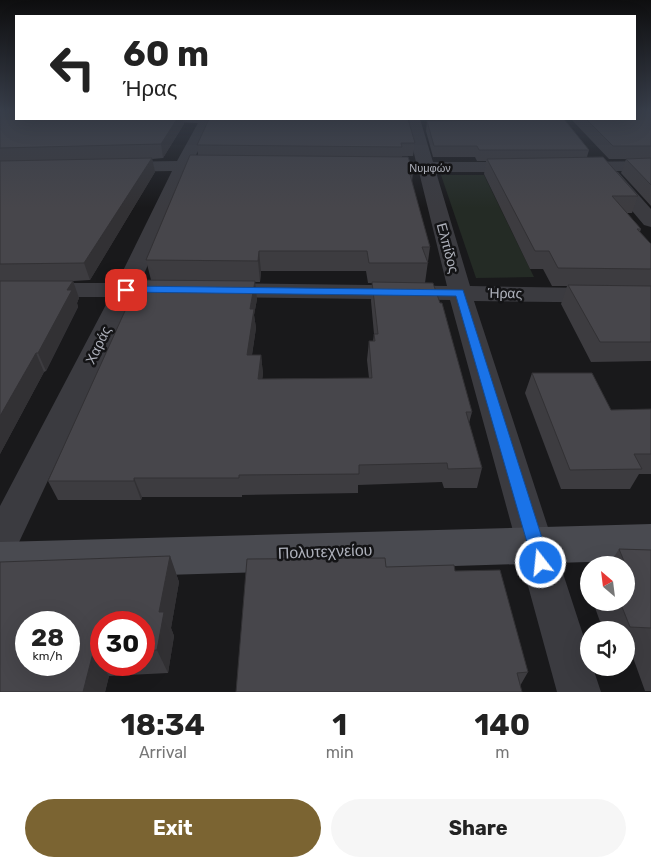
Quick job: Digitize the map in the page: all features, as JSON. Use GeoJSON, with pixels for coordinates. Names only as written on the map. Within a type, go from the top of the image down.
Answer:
{"type":"FeatureCollection","features":[{"type":"Feature","properties":{"kind":"street","name":"Χαράς"},"geometry":{"type":"LineString","coordinates":[[0,543],[126,290],[194,143]]}},
{"type":"Feature","properties":{"kind":"street","name":"Ελπίδος"},"geometry":{"type":"LineString","coordinates":[[422,143],[460,293],[579,692]]}},
{"type":"Feature","properties":{"kind":"street"},"geometry":{"type":"LineString","coordinates":[[590,152],[651,221]]}},
{"type":"Feature","properties":{"kind":"street"},"geometry":{"type":"LineString","coordinates":[[106,167],[242,166]]}},
{"type":"Feature","properties":{"kind":"street"},"geometry":{"type":"LineString","coordinates":[[564,167],[651,166]]}},
{"type":"Feature","properties":{"kind":"street","name":"Νυμφών"},"geometry":{"type":"LineString","coordinates":[[359,167],[535,167]]}},
{"type":"Feature","properties":{"kind":"street","name":"Ήρας"},"geometry":{"type":"LineString","coordinates":[[0,290],[651,296]]}},
{"type":"Feature","properties":{"kind":"street","name":"Πολυτεχνείου"},"geometry":{"type":"LineString","coordinates":[[0,561],[651,542]]}},
{"type":"Feature","properties":{"kind":"shaded area"},"geometry":{"type":"Polygon","coordinates":[[[441,175],[484,175],[534,277],[476,278],[441,175]]]}},
{"type":"Feature","properties":{"kind":"building"},"geometry":{"type":"Polygon","coordinates":[[[0,143],[161,143],[161,144],[0,148],[0,143]]]}},
{"type":"Feature","properties":{"kind":"building"},"geometry":{"type":"Polygon","coordinates":[[[198,143],[401,143],[402,147],[197,145],[198,143]]]}},
{"type":"Feature","properties":{"kind":"building"},"geometry":{"type":"Polygon","coordinates":[[[433,143],[584,143],[589,150],[479,150],[477,146],[434,146],[433,143]]]}},
{"type":"Feature","properties":{"kind":"building"},"geometry":{"type":"Polygon","coordinates":[[[610,143],[651,143],[651,146],[613,146],[610,143]]]}},
{"type":"Feature","properties":{"kind":"building"},"geometry":{"type":"Polygon","coordinates":[[[190,155],[408,157],[413,171],[409,171],[430,247],[422,247],[428,263],[369,263],[367,251],[259,251],[258,261],[146,260],[190,155]]]}},
{"type":"Feature","properties":{"kind":"building"},"geometry":{"type":"Polygon","coordinates":[[[603,157],[638,196],[612,196],[641,229],[637,229],[651,244],[651,269],[558,268],[549,251],[535,251],[487,159],[603,157]]]}},
{"type":"Feature","properties":{"kind":"building"},"geometry":{"type":"Polygon","coordinates":[[[152,158],[84,263],[0,264],[0,161],[152,158]]]}},
{"type":"Feature","properties":{"kind":"building"},"geometry":{"type":"Polygon","coordinates":[[[651,158],[651,185],[626,159],[651,158]]]}},
{"type":"Feature","properties":{"kind":"building"},"geometry":{"type":"Polygon","coordinates":[[[139,280],[255,281],[250,309],[254,309],[247,355],[261,355],[258,379],[372,378],[369,341],[375,341],[374,334],[378,334],[372,282],[433,283],[440,303],[442,303],[472,412],[466,412],[482,468],[448,469],[447,463],[359,465],[359,474],[239,475],[239,478],[134,478],[134,481],[48,481],[139,280]]]}},
{"type":"Feature","properties":{"kind":"building"},"geometry":{"type":"Polygon","coordinates":[[[0,281],[73,281],[67,290],[72,290],[38,353],[36,353],[0,416],[0,281]]]}},
{"type":"Feature","properties":{"kind":"building"},"geometry":{"type":"Polygon","coordinates":[[[568,285],[651,286],[651,342],[600,342],[568,285]]]}},
{"type":"Feature","properties":{"kind":"building"},"geometry":{"type":"Polygon","coordinates":[[[532,373],[592,373],[611,410],[651,409],[651,454],[634,454],[642,469],[570,470],[532,373]]]}},
{"type":"Feature","properties":{"kind":"building"},"geometry":{"type":"Polygon","coordinates":[[[619,549],[651,550],[651,628],[635,627],[635,621],[628,621],[624,611],[635,611],[635,556],[622,556],[619,549]]]}},
{"type":"Feature","properties":{"kind":"building"},"geometry":{"type":"Polygon","coordinates":[[[170,556],[159,612],[164,612],[157,650],[155,650],[155,611],[90,611],[90,665],[83,692],[0,692],[0,562],[170,556]]]}},
{"type":"Feature","properties":{"kind":"building"},"geometry":{"type":"Polygon","coordinates":[[[385,558],[386,567],[454,565],[455,571],[500,570],[528,672],[517,673],[522,692],[236,692],[247,559],[385,558]]]}},
{"type":"Feature","properties":{"kind":"route"},"geometry":{"type":"LineString","coordinates":[[126,290],[460,293],[541,563]]}}]}
